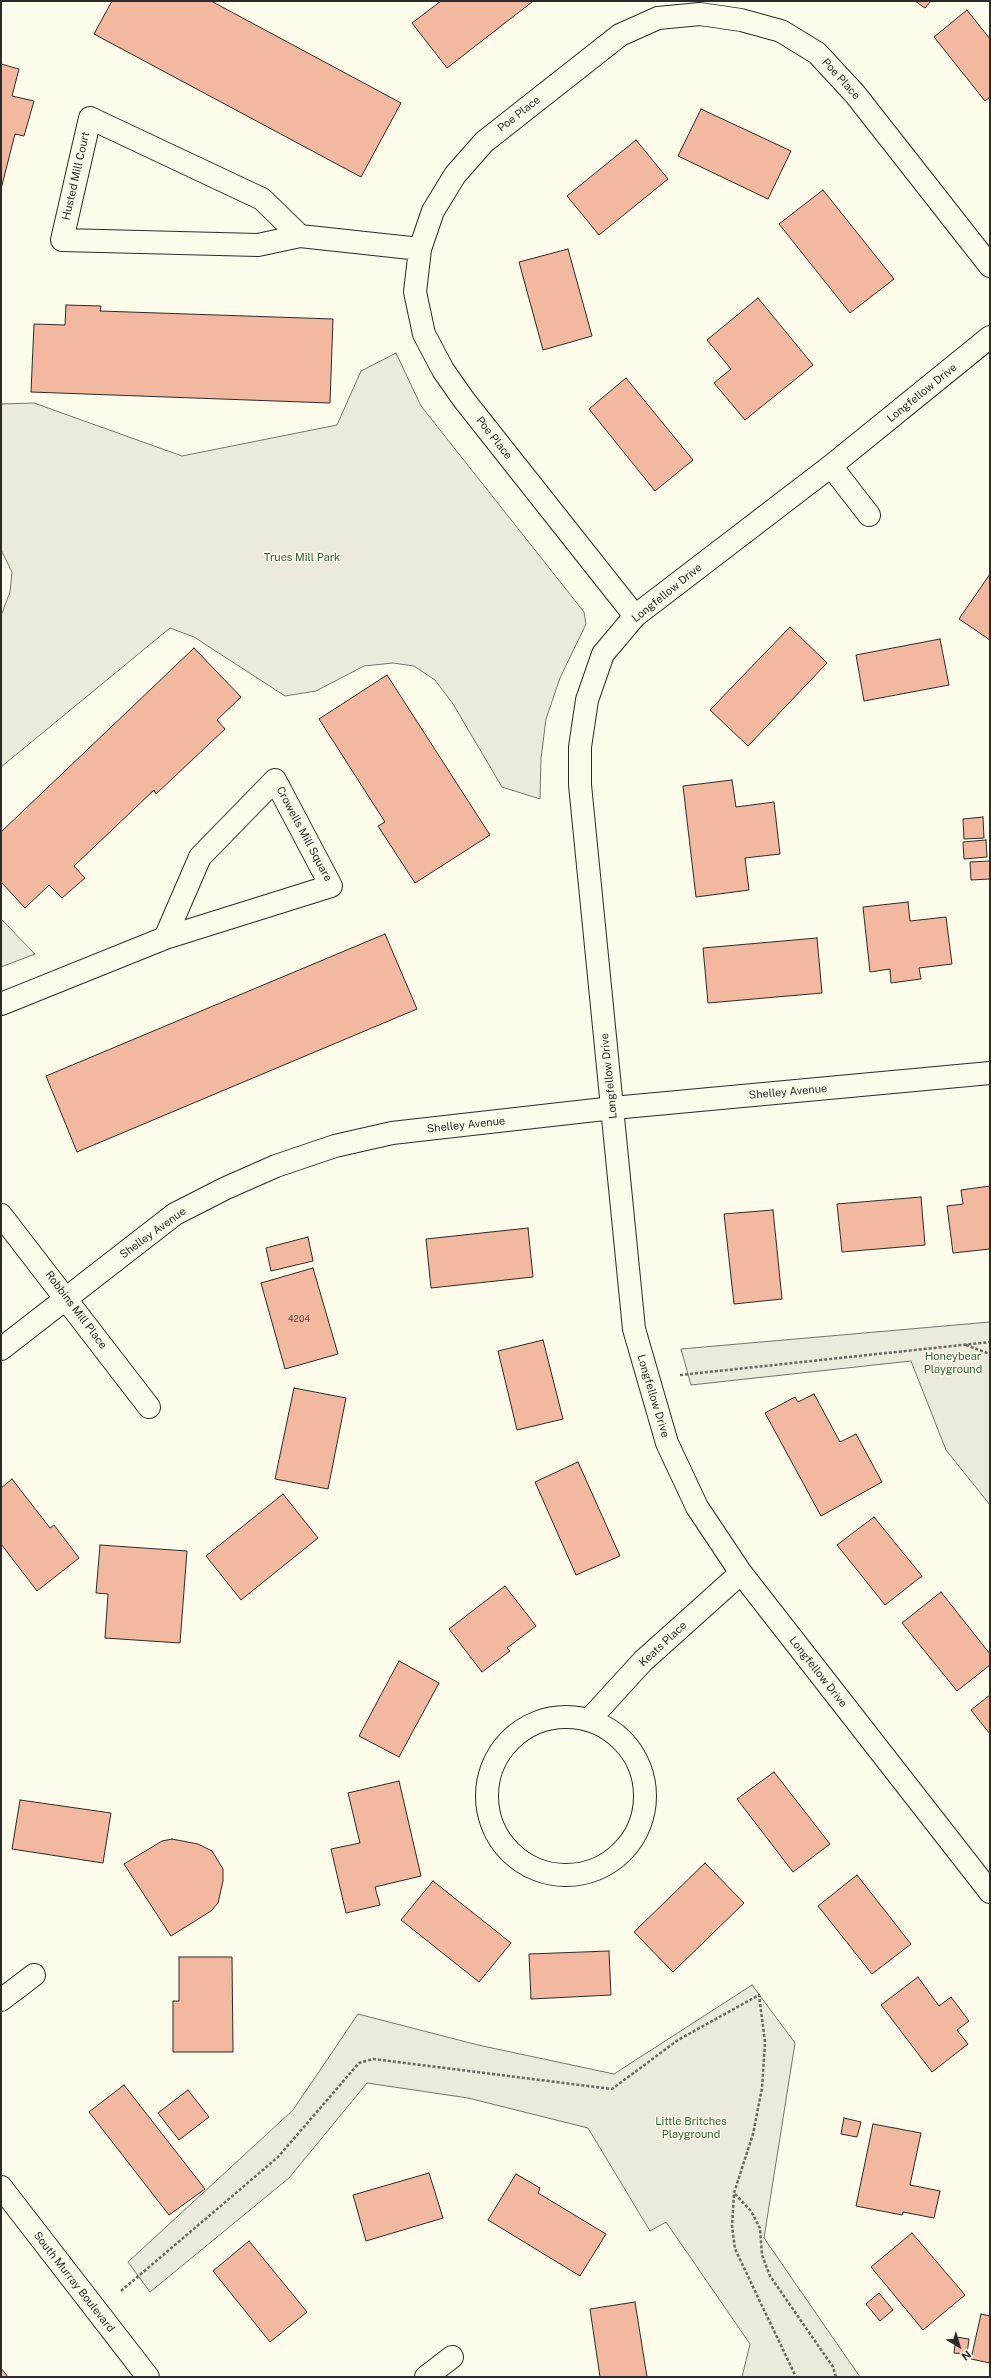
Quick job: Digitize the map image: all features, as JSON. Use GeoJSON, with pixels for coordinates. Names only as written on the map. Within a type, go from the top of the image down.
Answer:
{"type":"FeatureCollection","features":[{"type":"Feature","properties":{"kind":"street","name":"Poe Place"},"geometry":{"type":"LineString","coordinates":[[636,616],[443,370],[424,334],[415,292],[420,249],[433,211],[455,176],[484,142],[620,35],[658,18],[700,14],[741,20],[781,31],[817,53],[855,94],[990,266]]}},
{"type":"Feature","properties":{"kind":"street","name":"Husted Mill Court"},"geometry":{"type":"LineString","coordinates":[[300,236],[262,199],[90,118],[62,240],[258,245],[300,236],[420,249]]}},
{"type":"Feature","properties":{"kind":"street","name":"Longfellow Drive"},"geometry":{"type":"LineString","coordinates":[[990,337],[831,466],[636,616],[603,654],[587,700],[580,747],[580,786],[634,1329],[648,1382],[667,1443],[697,1507],[741,1573],[990,1892]]}},
{"type":"Feature","properties":{"kind":"street"},"geometry":{"type":"LineString","coordinates":[[831,466],[869,515]]}},
{"type":"Feature","properties":{"kind":"street","name":"Crowells Mill Square"},"geometry":{"type":"LineString","coordinates":[[1,1004],[165,938],[331,886],[275,780],[200,857],[165,938]]}},
{"type":"Feature","properties":{"kind":"street","name":"Shelley Avenue"},"geometry":{"type":"LineString","coordinates":[[1,1349],[176,1214],[226,1188],[276,1166],[336,1146],[392,1133],[613,1108],[990,1073]]}},
{"type":"Feature","properties":{"kind":"street","name":"Robbins Mill Place"},"geometry":{"type":"LineString","coordinates":[[1,1215],[67,1298],[149,1407]]}},
{"type":"Feature","properties":{"kind":"street","name":"Keats Place"},"geometry":{"type":"LineString","coordinates":[[589,1720],[643,1661],[741,1573]]}},
{"type":"Feature","properties":{"kind":"street"},"geometry":{"type":"LineString","coordinates":[[564,1716],[589,1720],[612,1730],[630,1748],[642,1770],[646,1797],[641,1824],[627,1848],[605,1866],[579,1875],[551,1875],[526,1865],[505,1847],[491,1825],[486,1801],[489,1776],[499,1752],[517,1734],[545,1720],[564,1716]]}},
{"type":"Feature","properties":{"kind":"street"},"geometry":{"type":"LineString","coordinates":[[1,2000],[34,1975]]}},
{"type":"Feature","properties":{"kind":"street","name":"South Murray Boulevard"},"geometry":{"type":"LineString","coordinates":[[1,2187],[148,2377]]}},
{"type":"Feature","properties":{"kind":"street"},"geometry":{"type":"LineString","coordinates":[[426,2377],[452,2357]]}},
{"type":"Feature","properties":{"kind":"path"},"geometry":{"type":"LineString","coordinates":[[648,1382],[689,1373],[990,1342]]}},
{"type":"Feature","properties":{"kind":"path"},"geometry":{"type":"LineString","coordinates":[[966,1345],[990,1354]]}},
{"type":"Feature","properties":{"kind":"path"},"geometry":{"type":"LineString","coordinates":[[98,2313],[138,2276],[278,2157],[359,2063],[373,2059],[612,2090],[678,2040],[759,1995],[765,2042],[762,2088],[753,2134],[734,2193],[732,2226],[735,2249],[796,2377]]}},
{"type":"Feature","properties":{"kind":"path"},"geometry":{"type":"LineString","coordinates":[[734,2193],[751,2211],[760,2228],[762,2255],[770,2276],[833,2367],[836,2377]]}},
{"type":"Feature","properties":{"kind":"green space","name":"Trues Mill Park"},"geometry":{"type":"Polygon","coordinates":[[[396,353],[421,406],[584,612],[586,624],[560,678],[546,719],[541,758],[540,799],[502,787],[453,704],[435,680],[414,666],[393,663],[364,666],[316,691],[285,696],[194,637],[170,628],[1,767],[1,616],[10,592],[12,572],[1,550],[1,404],[34,403],[182,456],[337,425],[361,371],[396,353]]]}},
{"type":"Feature","properties":{"kind":"green space"},"geometry":{"type":"Polygon","coordinates":[[[1,919],[35,954],[1,967],[1,919]]]}},
{"type":"Feature","properties":{"kind":"green space","name":"Honeybear Playground"},"geometry":{"type":"Polygon","coordinates":[[[990,1322],[990,1505],[946,1450],[911,1361],[691,1385],[681,1349],[990,1322]]]}},
{"type":"Feature","properties":{"kind":"green space","name":"Little Britches Playground"},"geometry":{"type":"Polygon","coordinates":[[[752,1985],[795,2043],[764,2238],[860,2377],[742,2377],[750,2344],[666,2222],[650,2231],[588,2128],[468,2098],[367,2083],[289,2178],[150,2292],[128,2262],[293,2110],[358,2014],[478,2045],[614,2074],[752,1985]]]}},
{"type":"Feature","properties":{"kind":"building"},"geometry":{"type":"Polygon","coordinates":[[[112,1],[211,1],[401,103],[361,177],[94,34],[112,1]]]}},
{"type":"Feature","properties":{"kind":"building"},"geometry":{"type":"Polygon","coordinates":[[[441,1],[532,2],[447,68],[412,23],[441,1]]]}},
{"type":"Feature","properties":{"kind":"building"},"geometry":{"type":"Polygon","coordinates":[[[915,1],[931,1],[925,8],[915,1]]]}},
{"type":"Feature","properties":{"kind":"building"},"geometry":{"type":"Polygon","coordinates":[[[967,10],[990,39],[990,97],[985,101],[934,37],[967,10]]]}},
{"type":"Feature","properties":{"kind":"building"},"geometry":{"type":"Polygon","coordinates":[[[1,64],[19,69],[12,96],[34,101],[24,136],[15,134],[1,189],[1,64]]]}},
{"type":"Feature","properties":{"kind":"building"},"geometry":{"type":"Polygon","coordinates":[[[701,109],[791,151],[768,199],[678,156],[701,109]]]}},
{"type":"Feature","properties":{"kind":"building"},"geometry":{"type":"Polygon","coordinates":[[[636,140],[668,179],[599,235],[567,196],[636,140]]]}},
{"type":"Feature","properties":{"kind":"building"},"geometry":{"type":"Polygon","coordinates":[[[823,190],[894,279],[850,313],[779,224],[823,190]]]}},
{"type":"Feature","properties":{"kind":"building"},"geometry":{"type":"Polygon","coordinates":[[[568,249],[592,336],[543,350],[519,262],[568,249]]]}},
{"type":"Feature","properties":{"kind":"building"},"geometry":{"type":"Polygon","coordinates":[[[758,298],[813,365],[745,420],[714,383],[731,369],[707,340],[758,298]]]}},
{"type":"Feature","properties":{"kind":"building"},"geometry":{"type":"Polygon","coordinates":[[[66,305],[101,306],[100,311],[333,319],[330,403],[31,392],[34,324],[65,325],[66,305]]]}},
{"type":"Feature","properties":{"kind":"building"},"geometry":{"type":"Polygon","coordinates":[[[626,378],[693,460],[655,491],[589,409],[626,378]]]}},
{"type":"Feature","properties":{"kind":"building"},"geometry":{"type":"Polygon","coordinates":[[[990,574],[990,640],[959,619],[990,574]]]}},
{"type":"Feature","properties":{"kind":"building"},"geometry":{"type":"Polygon","coordinates":[[[790,627],[827,663],[748,746],[710,710],[790,627]]]}},
{"type":"Feature","properties":{"kind":"building"},"geometry":{"type":"Polygon","coordinates":[[[940,639],[949,685],[864,701],[856,655],[940,639]]]}},
{"type":"Feature","properties":{"kind":"building"},"geometry":{"type":"Polygon","coordinates":[[[194,648],[241,697],[217,720],[225,729],[156,794],[154,790],[74,866],[85,878],[62,898],[49,885],[25,908],[1,882],[1,832],[194,648]]]}},
{"type":"Feature","properties":{"kind":"building"},"geometry":{"type":"Polygon","coordinates":[[[387,675],[490,835],[415,883],[378,826],[385,822],[319,719],[387,675]]]}},
{"type":"Feature","properties":{"kind":"building"},"geometry":{"type":"Polygon","coordinates":[[[732,780],[736,807],[774,802],[780,854],[745,858],[749,890],[696,897],[683,786],[732,780]]]}},
{"type":"Feature","properties":{"kind":"building"},"geometry":{"type":"Polygon","coordinates":[[[983,817],[984,838],[964,839],[963,819],[983,817]]]}},
{"type":"Feature","properties":{"kind":"building"},"geometry":{"type":"Polygon","coordinates":[[[986,840],[987,857],[964,859],[963,842],[986,840]]]}},
{"type":"Feature","properties":{"kind":"building"},"geometry":{"type":"Polygon","coordinates":[[[990,861],[990,879],[971,880],[970,862],[990,861]]]}},
{"type":"Feature","properties":{"kind":"building"},"geometry":{"type":"Polygon","coordinates":[[[908,902],[910,921],[946,917],[952,964],[919,968],[921,979],[891,983],[890,969],[870,972],[863,907],[908,902]]]}},
{"type":"Feature","properties":{"kind":"building"},"geometry":{"type":"Polygon","coordinates":[[[385,934],[417,1009],[77,1152],[46,1076],[385,934]]]}},
{"type":"Feature","properties":{"kind":"building"},"geometry":{"type":"Polygon","coordinates":[[[817,938],[822,993],[708,1003],[703,948],[817,938]]]}},
{"type":"Feature","properties":{"kind":"building"},"geometry":{"type":"Polygon","coordinates":[[[990,1186],[990,1249],[953,1253],[947,1206],[963,1204],[961,1190],[990,1186]]]}},
{"type":"Feature","properties":{"kind":"building"},"geometry":{"type":"Polygon","coordinates":[[[921,1197],[925,1245],[842,1252],[837,1204],[921,1197]]]}},
{"type":"Feature","properties":{"kind":"building"},"geometry":{"type":"Polygon","coordinates":[[[773,1210],[782,1299],[734,1304],[724,1214],[773,1210]]]}},
{"type":"Feature","properties":{"kind":"building"},"geometry":{"type":"Polygon","coordinates":[[[528,1228],[533,1277],[431,1288],[426,1239],[528,1228]]]}},
{"type":"Feature","properties":{"kind":"building"},"geometry":{"type":"Polygon","coordinates":[[[308,1237],[313,1261],[271,1271],[266,1248],[308,1237]]]}},
{"type":"Feature","properties":{"kind":"building"},"geometry":{"type":"Polygon","coordinates":[[[313,1268],[338,1354],[285,1369],[261,1283],[313,1268]]]}},
{"type":"Feature","properties":{"kind":"building"},"geometry":{"type":"Polygon","coordinates":[[[543,1340],[563,1419],[517,1430],[498,1351],[543,1340]]]}},
{"type":"Feature","properties":{"kind":"building"},"geometry":{"type":"Polygon","coordinates":[[[294,1388],[346,1398],[328,1489],[275,1479],[294,1388]]]}},
{"type":"Feature","properties":{"kind":"building"},"geometry":{"type":"Polygon","coordinates":[[[814,1394],[840,1442],[856,1434],[882,1482],[821,1516],[765,1413],[795,1397],[798,1402],[814,1394]]]}},
{"type":"Feature","properties":{"kind":"building"},"geometry":{"type":"Polygon","coordinates":[[[578,1462],[620,1556],[576,1575],[535,1482],[578,1462]]]}},
{"type":"Feature","properties":{"kind":"building"},"geometry":{"type":"Polygon","coordinates":[[[12,1479],[50,1528],[54,1525],[79,1558],[37,1591],[1,1544],[1,1488],[12,1479]]]}},
{"type":"Feature","properties":{"kind":"building"},"geometry":{"type":"Polygon","coordinates":[[[283,1494],[318,1538],[241,1600],[206,1556],[283,1494]]]}},
{"type":"Feature","properties":{"kind":"building"},"geometry":{"type":"Polygon","coordinates":[[[874,1517],[922,1576],[885,1605],[837,1545],[874,1517]]]}},
{"type":"Feature","properties":{"kind":"building"},"geometry":{"type":"Polygon","coordinates":[[[100,1545],[187,1551],[180,1643],[105,1638],[108,1594],[96,1593],[100,1545]]]}},
{"type":"Feature","properties":{"kind":"building"},"geometry":{"type":"Polygon","coordinates":[[[505,1586],[536,1626],[507,1648],[510,1651],[482,1672],[449,1629],[505,1586]]]}},
{"type":"Feature","properties":{"kind":"building"},"geometry":{"type":"Polygon","coordinates":[[[941,1592],[990,1654],[990,1665],[957,1691],[902,1623],[941,1592]]]}},
{"type":"Feature","properties":{"kind":"building"},"geometry":{"type":"Polygon","coordinates":[[[399,1661],[439,1683],[399,1757],[359,1736],[399,1661]]]}},
{"type":"Feature","properties":{"kind":"building"},"geometry":{"type":"Polygon","coordinates":[[[990,1695],[990,1734],[971,1710],[990,1695]]]}},
{"type":"Feature","properties":{"kind":"building"},"geometry":{"type":"Polygon","coordinates":[[[774,1772],[830,1844],[793,1872],[737,1799],[774,1772]]]}},
{"type":"Feature","properties":{"kind":"building"},"geometry":{"type":"Polygon","coordinates":[[[399,1781],[421,1876],[375,1887],[380,1905],[346,1913],[331,1849],[360,1843],[348,1793],[399,1781]]]}},
{"type":"Feature","properties":{"kind":"building"},"geometry":{"type":"Polygon","coordinates":[[[20,1800],[111,1813],[103,1863],[12,1849],[20,1800]]]}},
{"type":"Feature","properties":{"kind":"building"},"geometry":{"type":"Polygon","coordinates":[[[172,1839],[198,1844],[212,1851],[223,1869],[223,1881],[218,1903],[211,1911],[171,1936],[124,1864],[162,1841],[172,1839]]]}},
{"type":"Feature","properties":{"kind":"building"},"geometry":{"type":"Polygon","coordinates":[[[705,1863],[744,1903],[673,1972],[634,1932],[705,1863]]]}},
{"type":"Feature","properties":{"kind":"building"},"geometry":{"type":"Polygon","coordinates":[[[857,1875],[911,1944],[872,1974],[818,1906],[857,1875]]]}},
{"type":"Feature","properties":{"kind":"building"},"geometry":{"type":"Polygon","coordinates":[[[433,1881],[511,1943],[479,1982],[401,1920],[433,1881]]]}},
{"type":"Feature","properties":{"kind":"building"},"geometry":{"type":"Polygon","coordinates":[[[609,1951],[611,1995],[531,1999],[529,1954],[609,1951]]]}},
{"type":"Feature","properties":{"kind":"building"},"geometry":{"type":"Polygon","coordinates":[[[179,1957],[232,1957],[233,2052],[173,2052],[173,2001],[179,2001],[179,1957]]]}},
{"type":"Feature","properties":{"kind":"building"},"geometry":{"type":"Polygon","coordinates":[[[918,1977],[939,2006],[951,1997],[969,2021],[957,2030],[968,2044],[932,2072],[881,2005],[918,1977]]]}},
{"type":"Feature","properties":{"kind":"building"},"geometry":{"type":"Polygon","coordinates":[[[124,2085],[205,2189],[169,2215],[89,2112],[124,2085]]]}},
{"type":"Feature","properties":{"kind":"building"},"geometry":{"type":"Polygon","coordinates":[[[188,2090],[209,2117],[179,2140],[158,2113],[188,2090]]]}},
{"type":"Feature","properties":{"kind":"building"},"geometry":{"type":"Polygon","coordinates":[[[844,2118],[861,2122],[857,2137],[841,2134],[844,2118]]]}},
{"type":"Feature","properties":{"kind":"building"},"geometry":{"type":"Polygon","coordinates":[[[873,2124],[921,2133],[910,2185],[940,2191],[934,2218],[903,2212],[902,2215],[856,2206],[873,2124]]]}},
{"type":"Feature","properties":{"kind":"building"},"geometry":{"type":"Polygon","coordinates":[[[429,2173],[443,2218],[366,2241],[353,2195],[429,2173]]]}},
{"type":"Feature","properties":{"kind":"building"},"geometry":{"type":"Polygon","coordinates":[[[516,2174],[540,2188],[538,2193],[606,2234],[580,2276],[488,2220],[516,2174]]]}},
{"type":"Feature","properties":{"kind":"building"},"geometry":{"type":"Polygon","coordinates":[[[912,2233],[965,2295],[923,2330],[871,2267],[912,2233]]]}},
{"type":"Feature","properties":{"kind":"building"},"geometry":{"type":"Polygon","coordinates":[[[249,2241],[307,2312],[270,2342],[213,2271],[249,2241]]]}},
{"type":"Feature","properties":{"kind":"building"},"geometry":{"type":"Polygon","coordinates":[[[879,2293],[893,2310],[880,2321],[866,2304],[879,2293]]]}},
{"type":"Feature","properties":{"kind":"building"},"geometry":{"type":"Polygon","coordinates":[[[635,2302],[647,2377],[600,2377],[590,2309],[635,2302]]]}},
{"type":"Feature","properties":{"kind":"building"},"geometry":{"type":"Polygon","coordinates":[[[981,2314],[990,2316],[990,2363],[971,2359],[981,2314]]]}},
{"type":"Feature","properties":{"kind":"building"},"geometry":{"type":"Polygon","coordinates":[[[956,2337],[969,2339],[967,2354],[954,2353],[956,2337]]]}},
{"type":"Feature","properties":{"kind":"building"},"geometry":{"type":"Polygon","coordinates":[[[1,2368],[8,2377],[1,2377],[1,2368]]]}}]}
